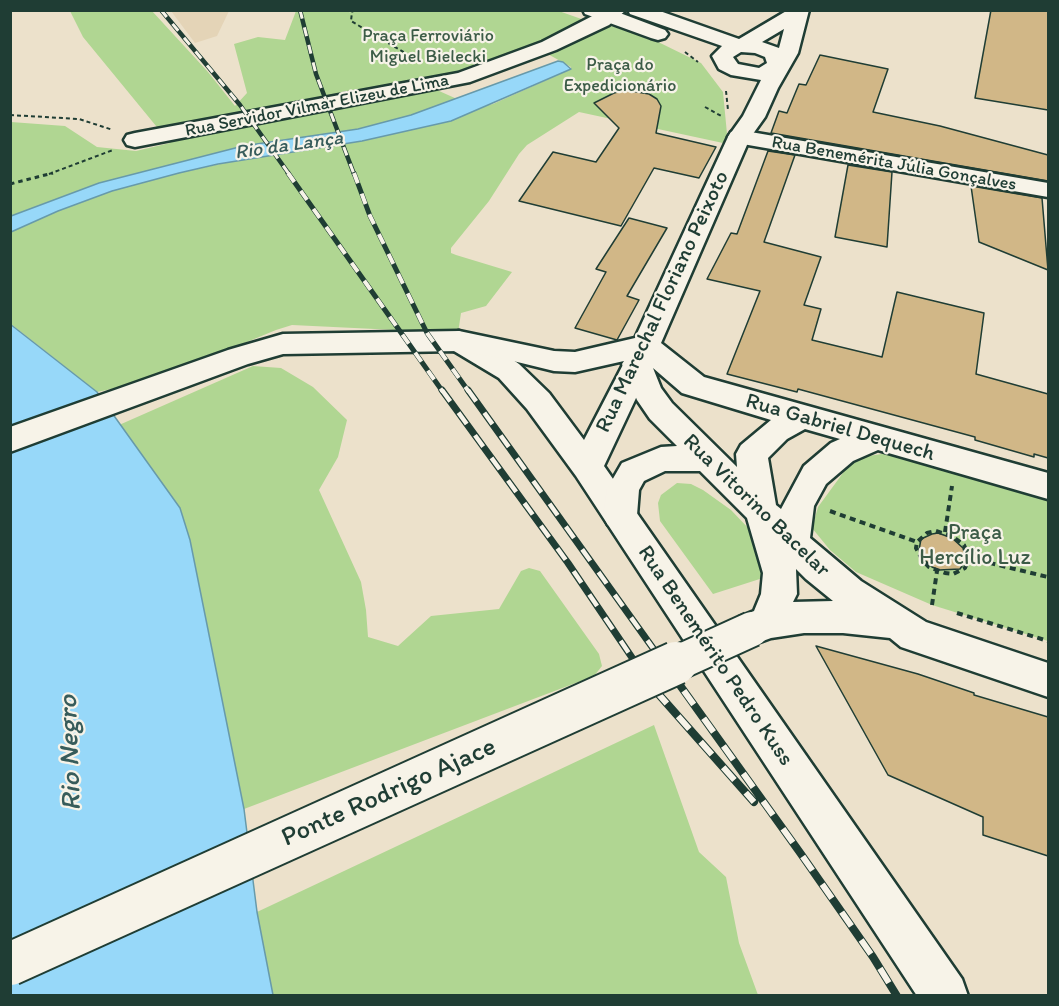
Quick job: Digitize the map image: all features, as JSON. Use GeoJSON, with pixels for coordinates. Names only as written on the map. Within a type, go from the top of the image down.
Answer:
{"type":"FeatureCollection","features":[{"type":"Feature","properties":{"kind":"main road"},"geometry":{"type":"LineString","coordinates":[[637,10],[741,46],[758,47],[773,53],[779,61]]}},
{"type":"Feature","properties":{"kind":"main road"},"geometry":{"type":"LineString","coordinates":[[606,12],[719,68],[734,83]]}},
{"type":"Feature","properties":{"kind":"main road","name":"Rua Servidor Vilmar Elizeu de Lima"},"geometry":{"type":"LineString","coordinates":[[135,140],[463,78],[549,46],[606,12]]}},
{"type":"Feature","properties":{"kind":"main road","name":"Rua Marechal Floriano Peixoto"},"geometry":{"type":"LineString","coordinates":[[722,56],[732,48],[741,46],[798,12]]}},
{"type":"Feature","properties":{"kind":"main road","name":"Rua Marechal Floriano Peixoto"},"geometry":{"type":"LineString","coordinates":[[734,129],[754,117],[798,12]]}},
{"type":"Feature","properties":{"kind":"main road"},"geometry":{"type":"LineString","coordinates":[[759,35],[779,61]]}},
{"type":"Feature","properties":{"kind":"main road"},"geometry":{"type":"LineString","coordinates":[[692,54],[722,56],[734,83]]}},
{"type":"Feature","properties":{"kind":"main road"},"geometry":{"type":"LineString","coordinates":[[734,83],[759,74],[779,61]]}},
{"type":"Feature","properties":{"kind":"main road","name":"Rua Marechal Floriano Peixoto"},"geometry":{"type":"LineString","coordinates":[[587,467],[641,355],[734,129],[734,83]]}},
{"type":"Feature","properties":{"kind":"main road","name":"Rua Benemérita Júlia Gonçalves"},"geometry":{"type":"LineString","coordinates":[[734,129],[1048,190]]}},
{"type":"Feature","properties":{"kind":"main road"},"geometry":{"type":"LineString","coordinates":[[10,440],[238,357],[283,344],[459,341],[501,348],[554,361],[575,362],[641,355]]}},
{"type":"Feature","properties":{"kind":"main road","name":"Rua Benemérito Pedro Kuss"},"geometry":{"type":"LineString","coordinates":[[459,341],[487,356],[508,371],[538,401],[587,467],[945,996]]}},
{"type":"Feature","properties":{"kind":"main road","name":"Rua Gabriel Dequech"},"geometry":{"type":"LineString","coordinates":[[641,355],[693,385],[1048,486]]}},
{"type":"Feature","properties":{"kind":"main road","name":"Rua Vitorino Bacelar"},"geometry":{"type":"LineString","coordinates":[[641,355],[648,392],[661,411],[818,568],[848,592],[911,612],[914,635],[1048,680]]}},
{"type":"Feature","properties":{"kind":"main road"},"geometry":{"type":"LineString","coordinates":[[760,626],[779,594],[780,573],[761,510],[754,479],[752,454],[776,431],[802,417]]}},
{"type":"Feature","properties":{"kind":"main road"},"geometry":{"type":"LineString","coordinates":[[793,542],[798,505],[815,475],[842,452],[876,438]]}},
{"type":"Feature","properties":{"kind":"main road"},"geometry":{"type":"LineString","coordinates":[[620,515],[623,489],[633,472],[661,459],[710,458]]}},
{"type":"Feature","properties":{"kind":"main road"},"geometry":{"type":"LineString","coordinates":[[911,612],[918,619],[1048,662]]}},
{"type":"Feature","properties":{"kind":"main road","name":"Ponte Rodrigo Ajace"},"geometry":{"type":"LineString","coordinates":[[10,964],[760,626],[804,617],[843,617],[911,612]]}},
{"type":"Feature","properties":{"kind":"path"},"geometry":{"type":"LineString","coordinates":[[355,10],[352,12],[351,21],[422,63]]}},
{"type":"Feature","properties":{"kind":"path"},"geometry":{"type":"LineString","coordinates":[[734,83],[726,92],[734,129]]}},
{"type":"Feature","properties":{"kind":"path"},"geometry":{"type":"LineString","coordinates":[[705,107],[734,129]]}},
{"type":"Feature","properties":{"kind":"path"},"geometry":{"type":"LineString","coordinates":[[10,116],[79,119],[135,140]]}},
{"type":"Feature","properties":{"kind":"path"},"geometry":{"type":"LineString","coordinates":[[10,184],[95,159],[135,140]]}},
{"type":"Feature","properties":{"kind":"path"},"geometry":{"type":"LineString","coordinates":[[945,532],[953,478]]}},
{"type":"Feature","properties":{"kind":"path"},"geometry":{"type":"LineString","coordinates":[[829,511],[917,542]]}},
{"type":"Feature","properties":{"kind":"path"},"geometry":{"type":"LineString","coordinates":[[927,532],[945,532],[964,545],[969,558],[968,564],[953,574],[937,571],[919,555],[917,542],[927,532]]}},
{"type":"Feature","properties":{"kind":"path"},"geometry":{"type":"LineString","coordinates":[[969,558],[1048,577]]}},
{"type":"Feature","properties":{"kind":"path"},"geometry":{"type":"LineString","coordinates":[[932,605],[937,571]]}},
{"type":"Feature","properties":{"kind":"path"},"geometry":{"type":"LineString","coordinates":[[911,612],[932,605],[943,608]]}},
{"type":"Feature","properties":{"kind":"path"},"geometry":{"type":"LineString","coordinates":[[953,611],[1048,640]]}},
{"type":"Feature","properties":{"kind":"shaded area"},"geometry":{"type":"Polygon","coordinates":[[[171,11],[229,11],[217,36],[195,43],[171,11]]]}},
{"type":"Feature","properties":{"kind":"green space","name":"Praça Ferroviário Miguel Bielecki"},"geometry":{"type":"Polygon","coordinates":[[[354,10],[556,10],[587,21],[547,45],[428,86],[457,99],[411,115],[358,129],[243,146],[99,183],[11,216],[11,122],[65,126],[97,147],[136,151],[170,143],[83,37],[70,11],[152,11],[208,72],[235,106],[247,93],[234,44],[258,37],[285,40],[296,11],[351,11],[349,13],[354,10]]]}},
{"type":"Feature","properties":{"kind":"green space","name":"Praça do Expedicionário"},"geometry":{"type":"Polygon","coordinates":[[[601,23],[648,37],[701,63],[723,92],[727,134],[723,143],[579,112],[527,145],[489,201],[451,248],[451,253],[456,255],[512,272],[486,306],[461,313],[458,333],[292,325],[155,380],[97,392],[11,324],[10,232],[112,191],[179,173],[493,104],[571,69],[546,53],[601,23]]]}},
{"type":"Feature","properties":{"kind":"green space"},"geometry":{"type":"Polygon","coordinates":[[[253,366],[281,368],[313,387],[347,420],[338,457],[319,490],[361,582],[368,637],[398,646],[431,616],[499,609],[521,571],[529,568],[540,571],[599,654],[602,666],[594,676],[244,809],[190,540],[180,508],[119,425],[253,366]]]}},
{"type":"Feature","properties":{"kind":"green space","name":"Praça Hercílio Luz"},"geometry":{"type":"Polygon","coordinates":[[[896,452],[1048,493],[1048,641],[932,605],[856,572],[830,550],[812,528],[818,507],[851,462],[868,456],[896,452]]]}},
{"type":"Feature","properties":{"kind":"green space"},"geometry":{"type":"Polygon","coordinates":[[[677,483],[691,484],[703,490],[731,510],[752,532],[766,577],[713,594],[660,521],[658,503],[661,495],[677,483]]]}},
{"type":"Feature","properties":{"kind":"green space"},"geometry":{"type":"Polygon","coordinates":[[[654,725],[699,852],[726,877],[739,943],[758,995],[273,995],[257,912],[654,725]]]}},
{"type":"Feature","properties":{"kind":"water","name":"Rio da Lança"},"geometry":{"type":"Polygon","coordinates":[[[558,61],[571,69],[451,121],[362,141],[218,164],[179,173],[112,191],[11,232],[11,216],[99,183],[243,146],[358,129],[411,115],[558,61]]]}},
{"type":"Feature","properties":{"kind":"water","name":"Rio Negro"},"geometry":{"type":"Polygon","coordinates":[[[10,324],[97,392],[180,508],[190,540],[244,809],[257,912],[273,995],[11,995],[10,324]]]}},
{"type":"Feature","properties":{"kind":"building"},"geometry":{"type":"Polygon","coordinates":[[[991,10],[1048,10],[1048,110],[975,98],[991,10]]]}},
{"type":"Feature","properties":{"kind":"building"},"geometry":{"type":"Polygon","coordinates":[[[820,55],[888,69],[873,112],[940,126],[1048,155],[1048,181],[771,133],[779,111],[787,113],[799,84],[806,85],[820,55]]]}},
{"type":"Feature","properties":{"kind":"building"},"geometry":{"type":"Polygon","coordinates":[[[625,90],[649,94],[657,99],[661,106],[656,133],[716,147],[699,178],[654,168],[621,226],[519,201],[553,152],[596,162],[619,128],[594,103],[625,90]]]}},
{"type":"Feature","properties":{"kind":"building"},"geometry":{"type":"Polygon","coordinates":[[[768,151],[795,155],[764,242],[821,257],[804,305],[821,309],[812,340],[882,357],[897,292],[984,313],[976,374],[1048,394],[1048,458],[1034,454],[1034,457],[975,440],[975,437],[798,389],[797,392],[727,374],[760,291],[707,279],[731,233],[737,234],[768,151]]]}},
{"type":"Feature","properties":{"kind":"building"},"geometry":{"type":"Polygon","coordinates":[[[848,165],[892,172],[887,247],[835,237],[848,165]]]}},
{"type":"Feature","properties":{"kind":"building"},"geometry":{"type":"Polygon","coordinates":[[[971,186],[1042,198],[1048,270],[979,242],[971,186]]]}},
{"type":"Feature","properties":{"kind":"building"},"geometry":{"type":"Polygon","coordinates":[[[629,218],[667,228],[627,296],[639,300],[617,340],[575,328],[606,272],[596,269],[629,218]]]}},
{"type":"Feature","properties":{"kind":"building"},"geometry":{"type":"Polygon","coordinates":[[[938,533],[952,538],[963,548],[966,560],[960,569],[939,570],[932,567],[921,556],[919,550],[921,539],[938,533]]]}},
{"type":"Feature","properties":{"kind":"building"},"geometry":{"type":"Polygon","coordinates":[[[816,646],[918,674],[974,693],[974,695],[1048,717],[1048,856],[983,835],[983,817],[888,775],[816,646]]]}},
{"type":"Feature","properties":{"kind":"railway"},"geometry":{"type":"LineString","coordinates":[[161,10],[240,105],[289,174]]}},
{"type":"Feature","properties":{"kind":"railway"},"geometry":{"type":"LineString","coordinates":[[300,10],[316,74],[354,174]]}},
{"type":"Feature","properties":{"kind":"railway"},"geometry":{"type":"LineString","coordinates":[[288,173],[443,392]]}},
{"type":"Feature","properties":{"kind":"railway"},"geometry":{"type":"LineString","coordinates":[[354,173],[370,216],[427,333],[469,392]]}},
{"type":"Feature","properties":{"kind":"railway"},"geometry":{"type":"LineString","coordinates":[[442,390],[568,563],[637,665]]}},
{"type":"Feature","properties":{"kind":"railway"},"geometry":{"type":"LineString","coordinates":[[468,390],[665,665]]}},
{"type":"Feature","properties":{"kind":"railway"},"geometry":{"type":"LineString","coordinates":[[636,663],[654,689],[754,802]]}},
{"type":"Feature","properties":{"kind":"railway"},"geometry":{"type":"LineString","coordinates":[[664,663],[801,854],[873,957],[897,996]]}}]}
